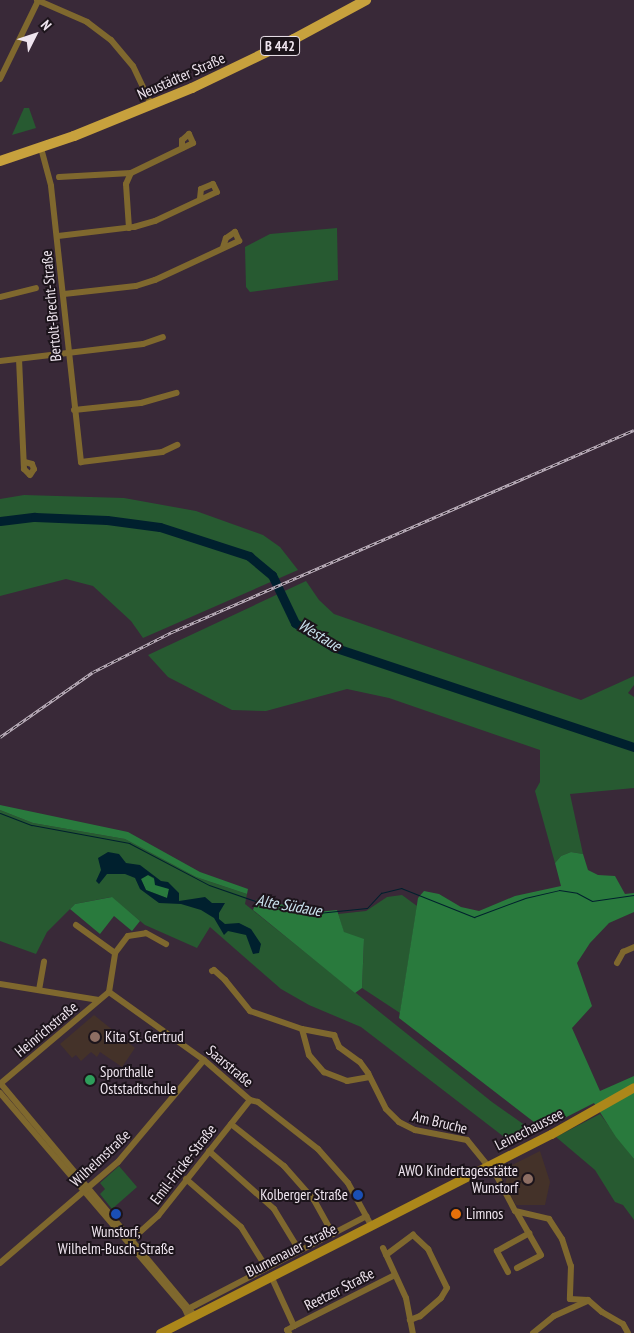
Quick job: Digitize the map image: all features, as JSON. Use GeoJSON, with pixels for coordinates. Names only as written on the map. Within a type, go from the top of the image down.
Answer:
{"type":"FeatureCollection","features":[{"type":"Feature","properties":{"kind":"main road","name":"Neustädter Straße"},"geometry":{"type":"LineString","coordinates":[[0,161],[41,148],[152,106],[294,39],[366,0]]}},
{"type":"Feature","properties":{"kind":"street"},"geometry":{"type":"LineString","coordinates":[[0,80],[37,0],[87,22],[111,40],[133,66],[152,106]]}},
{"type":"Feature","properties":{"kind":"street","name":"Bertolt-Brecht-Straße"},"geometry":{"type":"LineString","coordinates":[[41,148],[51,186],[58,236],[74,410],[81,462],[162,452],[178,445]]}},
{"type":"Feature","properties":{"kind":"street"},"geometry":{"type":"LineString","coordinates":[[59,177],[131,172],[182,148]]}},
{"type":"Feature","properties":{"kind":"street"},"geometry":{"type":"LineString","coordinates":[[129,228],[126,184],[131,172]]}},
{"type":"Feature","properties":{"kind":"street"},"geometry":{"type":"LineString","coordinates":[[58,236],[129,228],[155,221],[200,198]]}},
{"type":"Feature","properties":{"kind":"street"},"geometry":{"type":"LineString","coordinates":[[64,294],[136,286],[223,247]]}},
{"type":"Feature","properties":{"kind":"street"},"geometry":{"type":"LineString","coordinates":[[0,297],[36,288]]}},
{"type":"Feature","properties":{"kind":"street"},"geometry":{"type":"LineString","coordinates":[[0,361],[143,344],[163,338]]}},
{"type":"Feature","properties":{"kind":"street"},"geometry":{"type":"LineString","coordinates":[[19,359],[25,462]]}},
{"type":"Feature","properties":{"kind":"street"},"geometry":{"type":"LineString","coordinates":[[74,410],[141,403],[177,393]]}},
{"type":"Feature","properties":{"kind":"street"},"geometry":{"type":"LineString","coordinates":[[76,925],[115,953]]}},
{"type":"Feature","properties":{"kind":"street"},"geometry":{"type":"LineString","coordinates":[[108,992],[115,953],[128,936],[137,932],[146,933],[166,944]]}},
{"type":"Feature","properties":{"kind":"street"},"geometry":{"type":"LineString","coordinates":[[617,963],[623,952],[634,947]]}},
{"type":"Feature","properties":{"kind":"street"},"geometry":{"type":"LineString","coordinates":[[39,990],[44,961]]}},
{"type":"Feature","properties":{"kind":"street","name":"Am Bruche"},"geometry":{"type":"LineString","coordinates":[[212,972],[214,970],[225,980],[250,1011],[302,1030],[334,1035],[339,1047],[360,1062],[386,1109],[399,1122],[415,1130],[467,1140],[490,1165],[541,1255],[516,1268]]}},
{"type":"Feature","properties":{"kind":"street"},"geometry":{"type":"LineString","coordinates":[[0,984],[99,1000]]}},
{"type":"Feature","properties":{"kind":"street","name":"Heinrichstraße"},"geometry":{"type":"LineString","coordinates":[[0,1084],[108,992]]}},
{"type":"Feature","properties":{"kind":"street","name":"Saarstraße"},"geometry":{"type":"LineString","coordinates":[[108,992],[204,1060],[250,1100],[258,1102],[318,1149],[348,1183],[369,1221]]}},
{"type":"Feature","properties":{"kind":"street"},"geometry":{"type":"LineString","coordinates":[[302,1030],[308,1055],[324,1072],[347,1081],[370,1077]]}},
{"type":"Feature","properties":{"kind":"street","name":"Wilhelmstraße"},"geometry":{"type":"LineString","coordinates":[[0,1263],[86,1189],[139,1140],[204,1060]]}},
{"type":"Feature","properties":{"kind":"street"},"geometry":{"type":"LineString","coordinates":[[0,1084],[191,1314]]}},
{"type":"Feature","properties":{"kind":"street","name":"Leinechaussee"},"geometry":{"type":"LineString","coordinates":[[436,1193],[602,1107],[634,1086]]}},
{"type":"Feature","properties":{"kind":"street"},"geometry":{"type":"LineString","coordinates":[[0,1093],[86,1189]]}},
{"type":"Feature","properties":{"kind":"street","name":"Emil-Fricke-Straße"},"geometry":{"type":"LineString","coordinates":[[130,1241],[158,1216],[250,1100]]}},
{"type":"Feature","properties":{"kind":"street"},"geometry":{"type":"LineString","coordinates":[[230,1124],[284,1166],[314,1200],[333,1234]]}},
{"type":"Feature","properties":{"kind":"street"},"geometry":{"type":"LineString","coordinates":[[209,1151],[274,1209],[299,1250]]}},
{"type":"Feature","properties":{"kind":"street"},"geometry":{"type":"LineString","coordinates":[[186,1179],[241,1227],[266,1267]]}},
{"type":"Feature","properties":{"kind":"street","name":"Blumenauer Straße"},"geometry":{"type":"LineString","coordinates":[[160,1333],[266,1267],[299,1250],[333,1234],[436,1193]]}},
{"type":"Feature","properties":{"kind":"street"},"geometry":{"type":"LineString","coordinates":[[517,1213],[546,1216],[558,1232],[571,1266],[570,1309]]}},
{"type":"Feature","properties":{"kind":"street","name":"Blumenauer Straße"},"geometry":{"type":"LineString","coordinates":[[191,1314],[272,1276],[369,1221]]}},
{"type":"Feature","properties":{"kind":"street"},"geometry":{"type":"LineString","coordinates":[[508,1272],[497,1251],[529,1233]]}},
{"type":"Feature","properties":{"kind":"street"},"geometry":{"type":"LineString","coordinates":[[386,1255],[413,1235],[428,1249],[447,1288],[447,1293],[410,1320]]}},
{"type":"Feature","properties":{"kind":"street"},"geometry":{"type":"LineString","coordinates":[[130,1241],[184,1308],[191,1314]]}},
{"type":"Feature","properties":{"kind":"street"},"geometry":{"type":"LineString","coordinates":[[383,1248],[406,1298],[413,1333]]}},
{"type":"Feature","properties":{"kind":"street"},"geometry":{"type":"LineString","coordinates":[[272,1276],[294,1326],[287,1330],[289,1333]]}},
{"type":"Feature","properties":{"kind":"street","name":"Reetzer Straße"},"geometry":{"type":"LineString","coordinates":[[294,1326],[396,1276]]}},
{"type":"Feature","properties":{"kind":"street"},"geometry":{"type":"LineString","coordinates":[[570,1300],[588,1300],[602,1312],[623,1324],[628,1333]]}},
{"type":"Feature","properties":{"kind":"street"},"geometry":{"type":"LineString","coordinates":[[533,1333],[570,1309],[588,1300]]}},
{"type":"Feature","properties":{"kind":"shaded area","name":"Kita St. Gertrud"},"geometry":{"type":"Polygon","coordinates":[[[94,1015],[135,1048],[122,1067],[100,1052],[97,1057],[91,1052],[81,1061],[76,1055],[72,1058],[60,1044],[94,1015]]]}},
{"type":"Feature","properties":{"kind":"shaded area","name":"AWO Kindertagesstätte Wunstorf"},"geometry":{"type":"Polygon","coordinates":[[[540,1151],[550,1182],[545,1205],[516,1205],[505,1185],[510,1166],[540,1151]]]}},
{"type":"Feature","properties":{"kind":"green space"},"geometry":{"type":"Polygon","coordinates":[[[24,108],[29,108],[36,128],[12,135],[24,108]]]}},
{"type":"Feature","properties":{"kind":"green space"},"geometry":{"type":"Polygon","coordinates":[[[337,228],[338,280],[250,292],[246,287],[245,247],[270,234],[337,228]]]}},
{"type":"Feature","properties":{"kind":"green space"},"geometry":{"type":"Polygon","coordinates":[[[24,495],[124,498],[196,511],[263,535],[280,547],[298,570],[143,638],[131,621],[93,586],[66,579],[0,596],[0,499],[24,495]]]}},
{"type":"Feature","properties":{"kind":"green space"},"geometry":{"type":"Polygon","coordinates":[[[306,581],[319,600],[334,614],[581,700],[634,676],[634,685],[628,693],[634,697],[634,788],[570,794],[583,854],[571,852],[561,856],[555,863],[535,791],[540,782],[540,750],[389,698],[347,689],[266,711],[232,710],[168,677],[148,655],[306,581]]]}},
{"type":"Feature","properties":{"kind":"green space"},"geometry":{"type":"Polygon","coordinates":[[[0,805],[128,832],[200,872],[248,889],[247,894],[196,877],[125,839],[33,823],[0,810],[0,805]]]}},
{"type":"Feature","properties":{"kind":"green space"},"geometry":{"type":"Polygon","coordinates":[[[0,810],[33,823],[125,839],[196,877],[247,894],[245,904],[492,1102],[536,1133],[512,1143],[361,1027],[309,1005],[281,989],[210,927],[197,948],[145,925],[111,897],[75,904],[47,932],[36,954],[0,941],[0,810]]]}},
{"type":"Feature","properties":{"kind":"green space"},"geometry":{"type":"Polygon","coordinates":[[[571,852],[583,854],[588,870],[598,875],[615,876],[625,894],[634,893],[634,912],[609,923],[590,943],[577,963],[592,1006],[572,1028],[600,1091],[634,1076],[634,1159],[616,1137],[594,1103],[543,1129],[399,1018],[418,898],[424,891],[439,894],[461,907],[479,911],[515,896],[561,886],[555,863],[561,856],[571,852]]]}},
{"type":"Feature","properties":{"kind":"green space"},"geometry":{"type":"Polygon","coordinates":[[[148,875],[169,889],[167,898],[146,890],[141,879],[148,875]]]}},
{"type":"Feature","properties":{"kind":"green space"},"geometry":{"type":"Polygon","coordinates":[[[402,895],[417,906],[400,1013],[362,988],[364,940],[344,933],[338,914],[366,911],[387,897],[402,895]]]}},
{"type":"Feature","properties":{"kind":"green space"},"geometry":{"type":"Polygon","coordinates":[[[112,897],[140,921],[132,931],[114,916],[100,934],[70,909],[75,904],[112,897]]]}},
{"type":"Feature","properties":{"kind":"green space"},"geometry":{"type":"Polygon","coordinates":[[[257,899],[317,912],[337,910],[344,932],[364,939],[362,988],[355,993],[253,910],[257,899]]]}},
{"type":"Feature","properties":{"kind":"green space"},"geometry":{"type":"Polygon","coordinates":[[[600,1114],[634,1159],[634,1220],[623,1205],[615,1202],[595,1170],[556,1137],[600,1114]]]}},
{"type":"Feature","properties":{"kind":"green space"},"geometry":{"type":"Polygon","coordinates":[[[119,1166],[137,1187],[112,1209],[100,1194],[105,1189],[100,1183],[119,1166]]]}},
{"type":"Feature","properties":{"kind":"water"},"geometry":{"type":"Polygon","coordinates":[[[108,852],[119,854],[126,863],[140,865],[161,881],[168,882],[179,893],[179,901],[205,897],[212,903],[225,903],[219,913],[219,919],[225,924],[239,923],[251,929],[261,944],[259,953],[253,954],[246,935],[228,931],[224,935],[214,918],[201,910],[181,904],[159,903],[140,889],[135,878],[125,874],[107,874],[99,884],[96,881],[101,870],[98,858],[108,852]],[[148,875],[141,879],[146,890],[167,898],[169,889],[155,885],[154,878],[148,875]]]}},
{"type":"Feature","properties":{"kind":"waterway","name":"Westaue"},"geometry":{"type":"LineString","coordinates":[[0,521],[35,517],[107,520],[160,527],[249,556],[272,575],[295,623],[333,647],[634,747]]}},
{"type":"Feature","properties":{"kind":"waterway","name":"Alte Südaue"},"geometry":{"type":"LineString","coordinates":[[0,813],[32,825],[129,843],[209,885],[258,902],[318,913],[367,908],[381,893],[401,888],[474,917],[525,898],[559,890],[577,893],[592,901],[634,895]]}},
{"type":"Feature","properties":{"kind":"railway"},"geometry":{"type":"LineString","coordinates":[[0,737],[93,672],[172,632],[634,430]]}},
{"type":"Feature","properties":{"kind":"place","name":"Kita St. Gertrud"},"geometry":{"type":"Point","coordinates":[95,1037]}},
{"type":"Feature","properties":{"kind":"place","name":"Sporthalle Oststadtschule"},"geometry":{"type":"Point","coordinates":[90,1080]}},
{"type":"Feature","properties":{"kind":"place","name":"AWO Kindertagesstätte Wunstorf"},"geometry":{"type":"Point","coordinates":[528,1179]}},
{"type":"Feature","properties":{"kind":"place","name":"Kolberger Straße"},"geometry":{"type":"Point","coordinates":[358,1195]}},
{"type":"Feature","properties":{"kind":"place","name":"Wunstorf, Wilhelm-Busch-Straße"},"geometry":{"type":"Point","coordinates":[116,1214]}},
{"type":"Feature","properties":{"kind":"place","name":"Limnos"},"geometry":{"type":"Point","coordinates":[456,1214]}}]}
